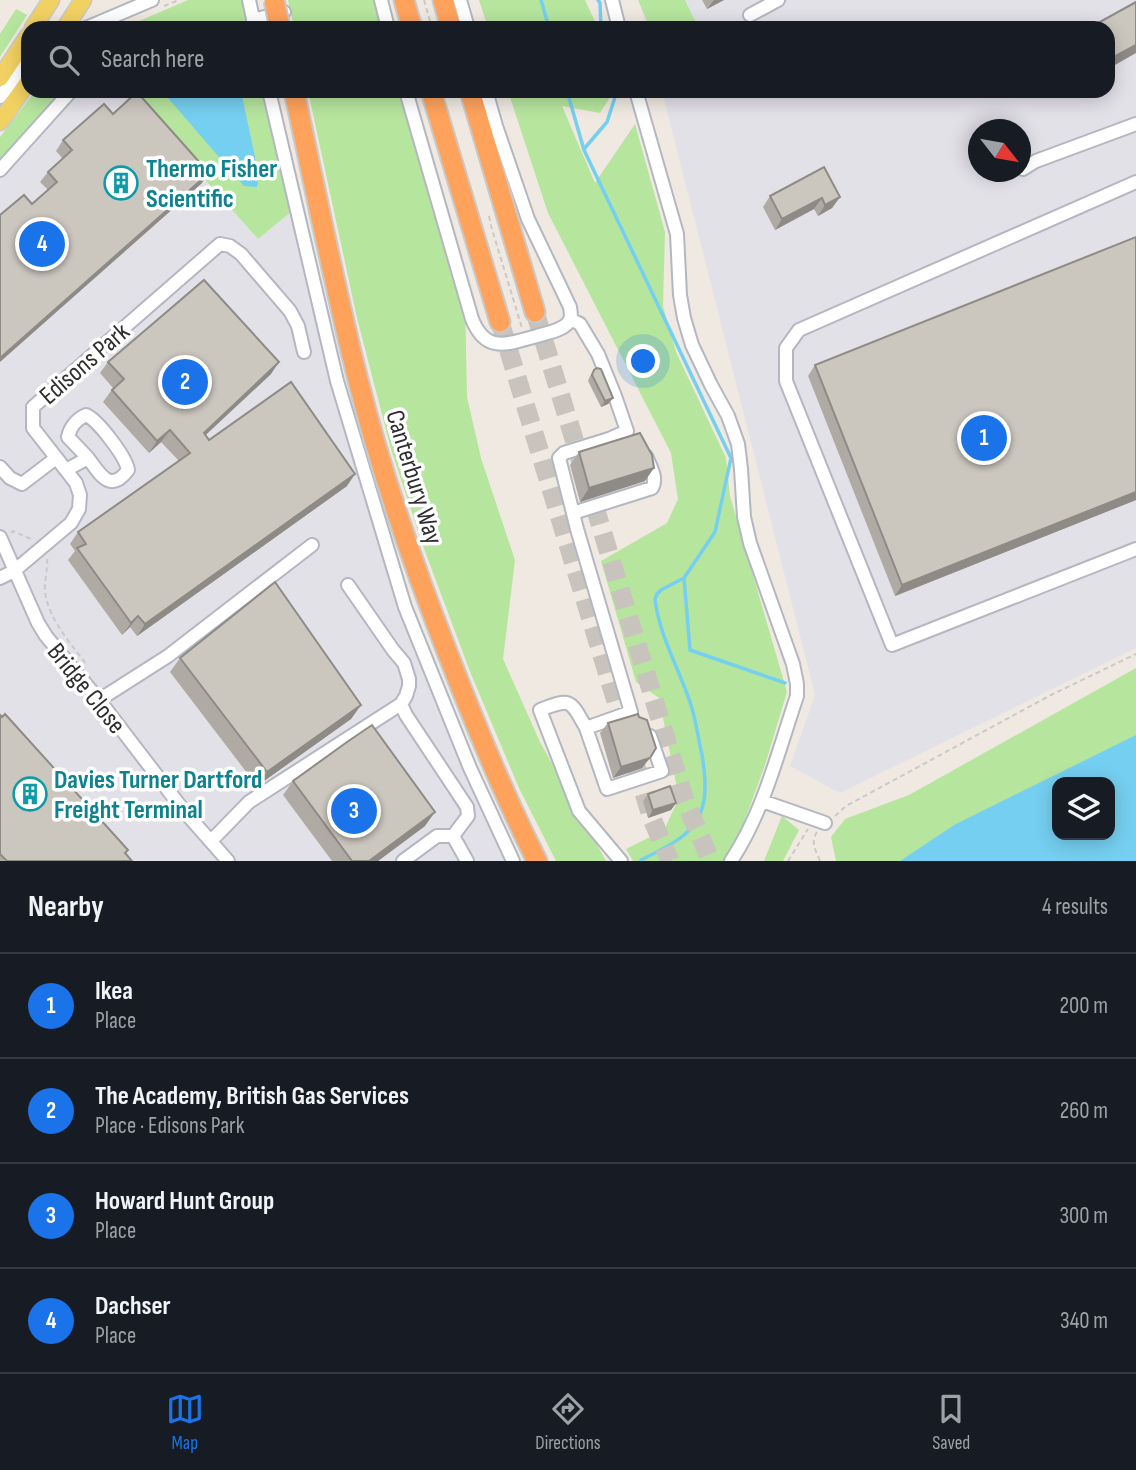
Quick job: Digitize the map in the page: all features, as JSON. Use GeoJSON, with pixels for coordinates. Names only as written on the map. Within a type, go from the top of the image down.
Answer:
{"type":"FeatureCollection","features":[{"type":"Feature","properties":{"kind":"highway"},"geometry":{"type":"LineString","coordinates":[[404,0],[410,21]]}},
{"type":"Feature","properties":{"kind":"highway"},"geometry":{"type":"LineString","coordinates":[[443,0],[449,21]]}},
{"type":"Feature","properties":{"kind":"highway","name":"Canterbury Way"},"geometry":{"type":"LineString","coordinates":[[296,98],[358,382],[392,500],[475,726],[537,861]]}},
{"type":"Feature","properties":{"kind":"highway"},"geometry":{"type":"LineString","coordinates":[[433,98],[499,322]]}},
{"type":"Feature","properties":{"kind":"highway"},"geometry":{"type":"LineString","coordinates":[[472,98],[536,312]]}},
{"type":"Feature","properties":{"kind":"main road"},"geometry":{"type":"LineString","coordinates":[[38,21],[51,0]]}},
{"type":"Feature","properties":{"kind":"main road"},"geometry":{"type":"LineString","coordinates":[[70,21],[83,0]]}},
{"type":"Feature","properties":{"kind":"main road"},"geometry":{"type":"LineString","coordinates":[[0,78],[21,46]]}},
{"type":"Feature","properties":{"kind":"main road"},"geometry":{"type":"LineString","coordinates":[[0,122],[21,92]]}},
{"type":"Feature","properties":{"kind":"street"},"geometry":{"type":"LineString","coordinates":[[102,21],[152,0]]}},
{"type":"Feature","properties":{"kind":"street"},"geometry":{"type":"LineString","coordinates":[[249,0],[253,21]]}},
{"type":"Feature","properties":{"kind":"street"},"geometry":{"type":"LineString","coordinates":[[380,0],[386,21]]}},
{"type":"Feature","properties":{"kind":"street"},"geometry":{"type":"LineString","coordinates":[[460,0],[466,21]]}},
{"type":"Feature","properties":{"kind":"street"},"geometry":{"type":"LineString","coordinates":[[612,0],[617,21]]}},
{"type":"Feature","properties":{"kind":"street"},"geometry":{"type":"LineString","coordinates":[[750,15],[778,0]]}},
{"type":"Feature","properties":{"kind":"street"},"geometry":{"type":"LineString","coordinates":[[261,21],[280,13]]}},
{"type":"Feature","properties":{"kind":"street"},"geometry":{"type":"LineString","coordinates":[[0,97],[21,71]]}},
{"type":"Feature","properties":{"kind":"street"},"geometry":{"type":"LineString","coordinates":[[0,170],[65,98]]}},
{"type":"Feature","properties":{"kind":"street"},"geometry":{"type":"LineString","coordinates":[[271,98],[337,381],[405,607],[470,768],[513,861]]}},
{"type":"Feature","properties":{"kind":"street"},"geometry":{"type":"LineString","coordinates":[[408,98],[471,319],[487,341],[502,345],[561,328],[570,319],[570,307],[528,219],[488,98]]}},
{"type":"Feature","properties":{"kind":"street"},"geometry":{"type":"LineString","coordinates":[[638,98],[677,234],[684,318],[692,345],[728,416],[738,444],[744,517],[750,543],[793,664],[797,684],[797,696],[762,802],[731,861]]}},
{"type":"Feature","properties":{"kind":"street"},"geometry":{"type":"LineString","coordinates":[[1031,164],[1136,124]]}},
{"type":"Feature","properties":{"kind":"street"},"geometry":{"type":"LineString","coordinates":[[1136,181],[799,330],[786,348],[786,381],[892,645],[1136,549]]}},
{"type":"Feature","properties":{"kind":"street","name":"Edisons Park"},"geometry":{"type":"LineString","coordinates":[[0,578],[14,571],[72,523],[79,509],[80,495],[76,483],[33,428],[33,407],[220,243],[241,254],[290,311],[298,326],[304,352]]}},
{"type":"Feature","properties":{"kind":"street"},"geometry":{"type":"LineString","coordinates":[[570,319],[580,324],[598,354],[627,431],[640,444],[655,478],[652,488],[573,513]]}},
{"type":"Feature","properties":{"kind":"street"},"geometry":{"type":"LineString","coordinates":[[86,415],[99,425],[127,462],[128,470],[117,481],[110,482],[105,480],[88,458],[68,437],[80,417],[86,415]]}},
{"type":"Feature","properties":{"kind":"street"},"geometry":{"type":"LineString","coordinates":[[621,861],[579,811],[540,710],[560,702],[572,705],[586,728],[607,789],[662,771],[639,719],[573,513],[559,458],[564,453],[627,431]]}},
{"type":"Feature","properties":{"kind":"street"},"geometry":{"type":"LineString","coordinates":[[0,467],[10,478],[22,484],[56,458]]}},
{"type":"Feature","properties":{"kind":"street"},"geometry":{"type":"LineString","coordinates":[[66,470],[88,458]]}},
{"type":"Feature","properties":{"kind":"street","name":"Bridge Close"},"geometry":{"type":"LineString","coordinates":[[0,537],[46,636],[184,811],[228,861]]}},
{"type":"Feature","properties":{"kind":"street"},"geometry":{"type":"LineString","coordinates":[[99,700],[168,656],[312,545]]}},
{"type":"Feature","properties":{"kind":"street"},"geometry":{"type":"LineString","coordinates":[[211,841],[249,802],[401,704],[407,696],[409,679],[404,663],[348,585]]}},
{"type":"Feature","properties":{"kind":"street"},"geometry":{"type":"LineString","coordinates":[[401,704],[467,807],[468,816],[453,836]]}},
{"type":"Feature","properties":{"kind":"street"},"geometry":{"type":"LineString","coordinates":[[586,728],[639,719]]}},
{"type":"Feature","properties":{"kind":"street"},"geometry":{"type":"LineString","coordinates":[[762,802],[825,823]]}},
{"type":"Feature","properties":{"kind":"street"},"geometry":{"type":"LineString","coordinates":[[403,861],[437,836],[453,836]]}},
{"type":"Feature","properties":{"kind":"street"},"geometry":{"type":"LineString","coordinates":[[453,836],[467,861]]}},
{"type":"Feature","properties":{"kind":"path"},"geometry":{"type":"LineString","coordinates":[[424,0],[430,21]]}},
{"type":"Feature","properties":{"kind":"path"},"geometry":{"type":"LineString","coordinates":[[489,214],[525,339]]}},
{"type":"Feature","properties":{"kind":"path"},"geometry":{"type":"LineString","coordinates":[[820,861],[814,837],[830,816],[1051,695],[1136,654]]}},
{"type":"Feature","properties":{"kind":"path"},"geometry":{"type":"LineString","coordinates":[[788,861],[810,827],[810,817]]}},
{"type":"Feature","properties":{"kind":"shaded area"},"geometry":{"type":"Polygon","coordinates":[[[639,0],[1136,0],[1136,648],[840,793],[790,766],[815,695],[664,98],[1115,98],[1115,21],[644,21],[639,0]]]}},
{"type":"Feature","properties":{"kind":"shaded area"},"geometry":{"type":"Polygon","coordinates":[[[58,98],[132,98],[258,239],[292,211],[328,366],[373,527],[408,627],[509,861],[0,861],[0,162],[58,98]]]}},
{"type":"Feature","properties":{"kind":"green space"},"geometry":{"type":"Polygon","coordinates":[[[188,0],[244,0],[248,21],[139,21],[188,0]]]}},
{"type":"Feature","properties":{"kind":"green space"},"geometry":{"type":"Polygon","coordinates":[[[288,0],[380,0],[386,21],[292,21],[288,0]]]}},
{"type":"Feature","properties":{"kind":"green space"},"geometry":{"type":"Polygon","coordinates":[[[479,0],[585,0],[595,21],[486,21],[479,0]]]}},
{"type":"Feature","properties":{"kind":"green space"},"geometry":{"type":"Polygon","coordinates":[[[638,0],[685,0],[695,21],[647,21],[638,0]]]}},
{"type":"Feature","properties":{"kind":"green space"},"geometry":{"type":"Polygon","coordinates":[[[16,9],[27,15],[0,57],[0,34],[16,9]]]}},
{"type":"Feature","properties":{"kind":"green space"},"geometry":{"type":"Polygon","coordinates":[[[30,98],[58,98],[0,162],[0,137],[30,98]]]}},
{"type":"Feature","properties":{"kind":"green space"},"geometry":{"type":"Polygon","coordinates":[[[132,98],[265,98],[292,211],[258,239],[132,98]]]}},
{"type":"Feature","properties":{"kind":"green space"},"geometry":{"type":"Polygon","coordinates":[[[310,98],[408,98],[465,297],[467,397],[481,458],[515,560],[503,659],[540,742],[606,861],[556,861],[519,788],[471,674],[423,546],[391,449],[357,318],[310,98]]]}},
{"type":"Feature","properties":{"kind":"green space"},"geometry":{"type":"Polygon","coordinates":[[[510,98],[610,98],[600,113],[562,106],[595,183],[635,124],[665,232],[663,306],[676,352],[726,458],[730,496],[787,692],[743,825],[724,861],[633,861],[626,849],[664,830],[679,798],[659,698],[636,682],[601,561],[667,523],[678,499],[671,453],[548,213],[510,98]]]}},
{"type":"Feature","properties":{"kind":"green space"},"geometry":{"type":"Polygon","coordinates":[[[1136,668],[1136,861],[836,861],[831,837],[845,819],[909,795],[1136,668]]]}},
{"type":"Feature","properties":{"kind":"green space"},"geometry":{"type":"Polygon","coordinates":[[[782,816],[799,830],[783,861],[764,861],[782,816]]]}},
{"type":"Feature","properties":{"kind":"water"},"geometry":{"type":"Polygon","coordinates":[[[168,98],[242,98],[259,176],[257,187],[244,186],[168,98]]]}},
{"type":"Feature","properties":{"kind":"water"},"geometry":{"type":"Polygon","coordinates":[[[1136,735],[1136,861],[900,861],[954,825],[1136,735]]]}},
{"type":"Feature","properties":{"kind":"building"},"geometry":{"type":"Polygon","coordinates":[[[1136,2],[1136,45],[1115,56],[1115,21],[1102,21],[1136,2]]]}},
{"type":"Feature","properties":{"kind":"building"},"geometry":{"type":"Polygon","coordinates":[[[130,98],[142,98],[209,173],[0,358],[0,215],[24,195],[32,204],[57,182],[48,172],[72,150],[63,140],[104,104],[113,114],[130,98]]]}},
{"type":"Feature","properties":{"kind":"building"},"geometry":{"type":"Polygon","coordinates":[[[824,167],[840,197],[825,205],[822,198],[782,219],[770,196],[824,167]]]}},
{"type":"Feature","properties":{"kind":"building"},"geometry":{"type":"Polygon","coordinates":[[[1136,237],[1136,492],[902,585],[815,365],[1136,237]]]}},
{"type":"Feature","properties":{"kind":"building"},"geometry":{"type":"Polygon","coordinates":[[[204,280],[279,362],[204,433],[209,440],[291,382],[355,474],[145,624],[138,616],[131,623],[77,548],[86,544],[78,532],[190,453],[170,430],[157,441],[112,390],[124,379],[108,362],[204,280]]]}},
{"type":"Feature","properties":{"kind":"building"},"geometry":{"type":"Polygon","coordinates":[[[597,368],[601,369],[613,398],[605,401],[592,375],[597,368]]]}},
{"type":"Feature","properties":{"kind":"building"},"geometry":{"type":"Polygon","coordinates":[[[640,433],[652,455],[654,468],[589,488],[579,452],[640,433]]]}},
{"type":"Feature","properties":{"kind":"building"},"geometry":{"type":"Polygon","coordinates":[[[275,582],[361,705],[267,772],[180,658],[275,582]]]}},
{"type":"Feature","properties":{"kind":"building","name":"Davies Turner Dartford Freight Terminal"},"geometry":{"type":"Polygon","coordinates":[[[5,714],[128,850],[125,853],[132,861],[7,861],[0,854],[0,715],[2,717],[5,714]]]}},
{"type":"Feature","properties":{"kind":"building"},"geometry":{"type":"Polygon","coordinates":[[[638,714],[647,720],[656,748],[650,758],[621,767],[608,723],[638,714]]]}},
{"type":"Feature","properties":{"kind":"building"},"geometry":{"type":"Polygon","coordinates":[[[372,725],[435,812],[369,861],[352,861],[293,781],[372,725]]]}},
{"type":"Feature","properties":{"kind":"building"},"geometry":{"type":"Polygon","coordinates":[[[670,786],[676,803],[653,810],[648,794],[670,786]]]}},
{"type":"Feature","properties":{"kind":"waterway"},"geometry":{"type":"LineString","coordinates":[[541,0],[547,21]]}},
{"type":"Feature","properties":{"kind":"waterway"},"geometry":{"type":"LineString","coordinates":[[598,0],[601,21]]}},
{"type":"Feature","properties":{"kind":"waterway"},"geometry":{"type":"LineString","coordinates":[[569,98],[584,150],[731,458],[715,532],[684,578],[661,590],[655,599],[665,639],[694,715],[704,766],[702,808],[698,818],[684,835],[641,860]]}},
{"type":"Feature","properties":{"kind":"waterway"},"geometry":{"type":"LineString","coordinates":[[584,149],[607,122],[615,98]]}},
{"type":"Feature","properties":{"kind":"waterway"},"geometry":{"type":"LineString","coordinates":[[684,578],[690,650],[785,683]]}},
{"type":"Feature","properties":{"kind":"tunnel"},"geometry":{"type":"LineString","coordinates":[[535,312],[685,801],[711,861]]}},
{"type":"Feature","properties":{"kind":"tunnel"},"geometry":{"type":"LineString","coordinates":[[500,322],[652,819],[670,861]]}},
{"type":"Feature","properties":{"kind":"place","name":"Thermo Fisher Scientific"},"geometry":{"type":"Point","coordinates":[121,183]}},
{"type":"Feature","properties":{"kind":"place","name":"Dachser"},"geometry":{"type":"Point","coordinates":[42,244]}},
{"type":"Feature","properties":{"kind":"place","name":"The Academy, British Gas Services"},"geometry":{"type":"Point","coordinates":[185,382]}},
{"type":"Feature","properties":{"kind":"place","name":"Ikea"},"geometry":{"type":"Point","coordinates":[984,438]}},
{"type":"Feature","properties":{"kind":"place","name":"Davies Turner Dartford Freight Terminal"},"geometry":{"type":"Point","coordinates":[30,794]}},
{"type":"Feature","properties":{"kind":"place","name":"Howard Hunt Group"},"geometry":{"type":"Point","coordinates":[354,811]}}]}
